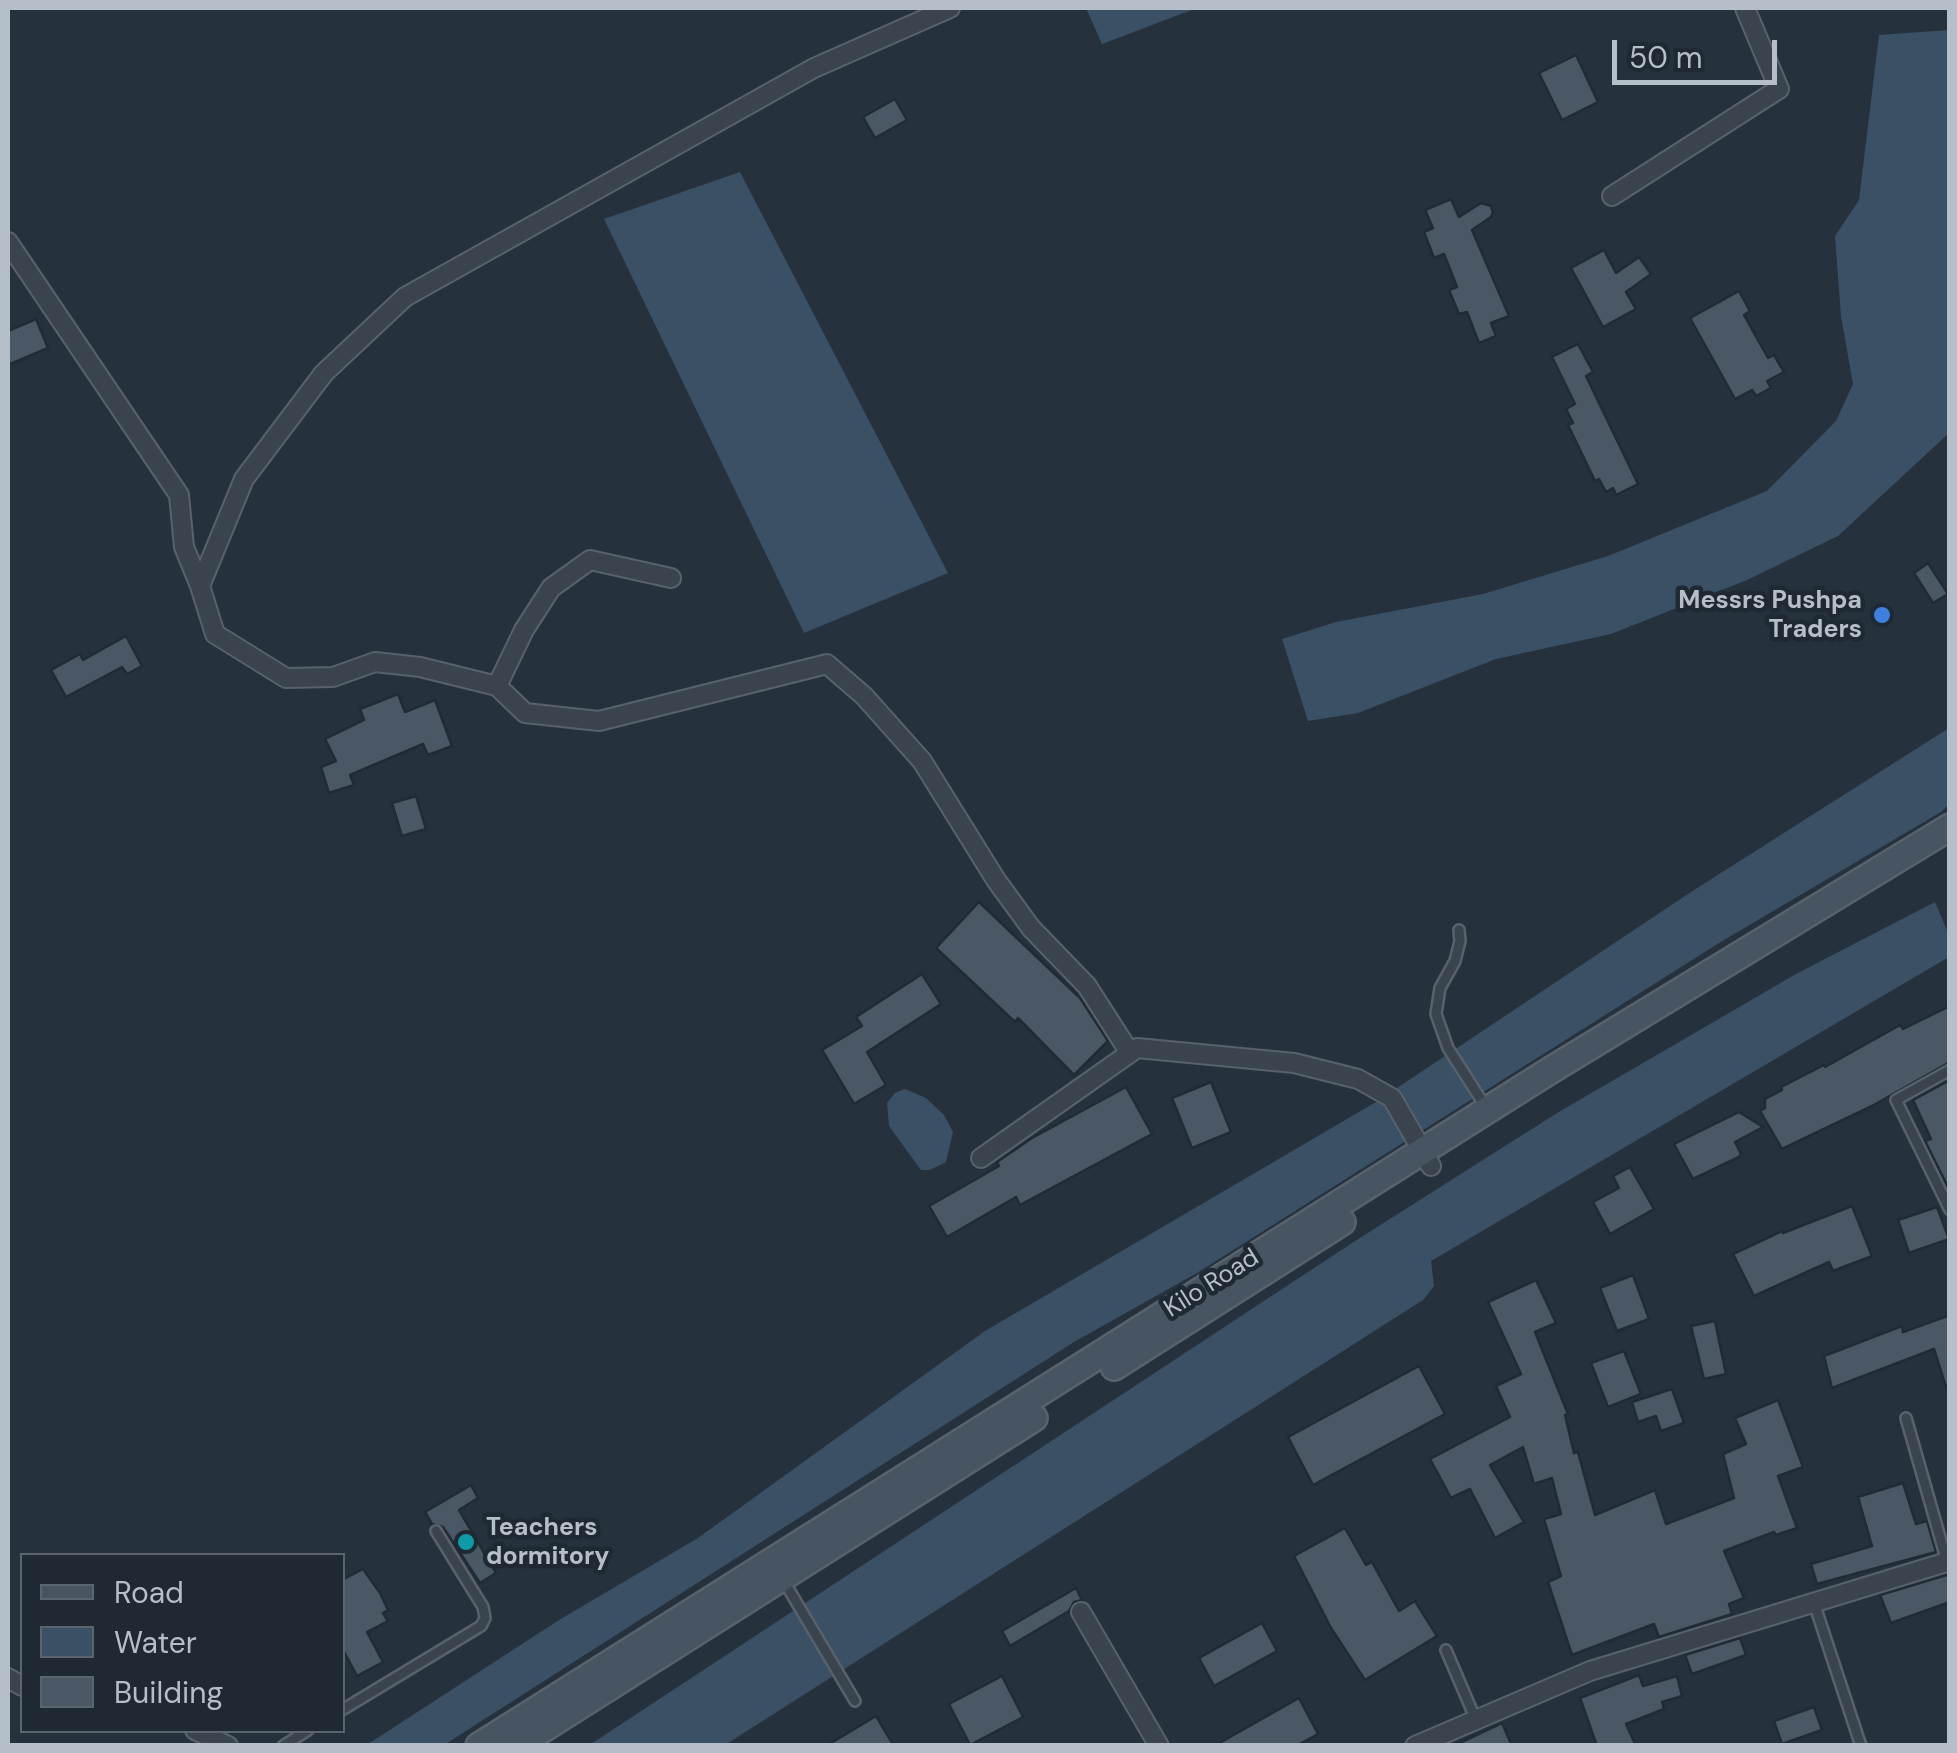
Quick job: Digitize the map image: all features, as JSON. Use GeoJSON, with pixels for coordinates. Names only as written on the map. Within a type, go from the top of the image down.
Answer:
{"type":"FeatureCollection","features":[{"type":"Feature","properties":{"kind":"street"},"geometry":{"type":"LineString","coordinates":[[200,586],[244,479],[324,373],[405,298],[814,68],[950,8]]}},
{"type":"Feature","properties":{"kind":"street"},"geometry":{"type":"LineString","coordinates":[[1612,196],[1779,90],[1745,8]]}},
{"type":"Feature","properties":{"kind":"street"},"geometry":{"type":"LineString","coordinates":[[8,242],[179,495],[184,547],[215,634],[286,678],[333,677],[375,662],[420,667],[498,686],[525,713],[599,722],[827,664],[864,696],[922,760],[996,880],[1031,928],[1087,986],[1130,1053]]}},
{"type":"Feature","properties":{"kind":"street"},"geometry":{"type":"LineString","coordinates":[[498,686],[524,630],[551,588],[590,560],[671,578]]}},
{"type":"Feature","properties":{"kind":"street","name":"Kilo Road"},"geometry":{"type":"LineString","coordinates":[[519,1745],[1426,1159],[1488,1110],[1950,827]]}},
{"type":"Feature","properties":{"kind":"street","name":"Kilo Road"},"geometry":{"type":"LineString","coordinates":[[479,1746],[1426,1159],[1950,845]]}},
{"type":"Feature","properties":{"kind":"street"},"geometry":{"type":"LineString","coordinates":[[981,1158],[1136,1048],[1278,1062],[1348,1076],[1383,1090],[1392,1098],[1426,1159]]}},
{"type":"Feature","properties":{"kind":"street"},"geometry":{"type":"LineString","coordinates":[[1415,1746],[1590,1671],[1948,1561]]}},
{"type":"Feature","properties":{"kind":"street"},"geometry":{"type":"LineString","coordinates":[[1080,1612],[1159,1746]]}},
{"type":"Feature","properties":{"kind":"street"},"geometry":{"type":"LineString","coordinates":[[201,1733],[228,1746]]}},
{"type":"Feature","properties":{"kind":"lane"},"geometry":{"type":"LineString","coordinates":[[1459,930],[1455,961],[1440,988],[1436,1014],[1450,1052],[1488,1110]]}},
{"type":"Feature","properties":{"kind":"lane"},"geometry":{"type":"LineString","coordinates":[[1950,1070],[1896,1100],[1950,1210]]}},
{"type":"Feature","properties":{"kind":"lane"},"geometry":{"type":"LineString","coordinates":[[1906,1418],[1948,1561]]}},
{"type":"Feature","properties":{"kind":"lane"},"geometry":{"type":"LineString","coordinates":[[345,1708],[481,1626],[485,1618],[483,1607],[436,1531]]}},
{"type":"Feature","properties":{"kind":"lane"},"geometry":{"type":"LineString","coordinates":[[782,1577],[854,1700]]}},
{"type":"Feature","properties":{"kind":"lane"},"geometry":{"type":"LineString","coordinates":[[1814,1602],[1861,1746]]}},
{"type":"Feature","properties":{"kind":"lane"},"geometry":{"type":"LineString","coordinates":[[1446,1650],[1476,1720]]}},
{"type":"Feature","properties":{"kind":"water"},"geometry":{"type":"Polygon","coordinates":[[[1086,8],[1197,8],[1102,44],[1086,8]]]}},
{"type":"Feature","properties":{"kind":"water"},"geometry":{"type":"Polygon","coordinates":[[[1949,30],[1949,433],[1838,536],[1747,580],[1611,634],[1496,659],[1358,713],[1308,721],[1282,639],[1336,622],[1483,594],[1608,556],[1767,491],[1836,421],[1853,384],[1841,316],[1835,236],[1859,200],[1879,35],[1949,30]]]}},
{"type":"Feature","properties":{"kind":"water"},"geometry":{"type":"Polygon","coordinates":[[[740,172],[948,573],[804,633],[604,219],[740,172]]]}},
{"type":"Feature","properties":{"kind":"water"},"geometry":{"type":"Polygon","coordinates":[[[1949,728],[1949,804],[1941,812],[1719,943],[1197,1273],[1074,1342],[444,1745],[365,1746],[559,1620],[698,1538],[985,1331],[1376,1102],[1691,892],[1949,728]]]}},
{"type":"Feature","properties":{"kind":"water"},"geometry":{"type":"Polygon","coordinates":[[[1935,902],[1949,935],[1949,957],[1431,1261],[1434,1286],[1423,1300],[725,1745],[588,1746],[1352,1243],[1557,1113],[1796,974],[1935,902]]]}},
{"type":"Feature","properties":{"kind":"water"},"geometry":{"type":"Polygon","coordinates":[[[905,1089],[926,1098],[944,1115],[953,1132],[946,1162],[930,1170],[921,1170],[889,1126],[887,1103],[905,1089]]]}},
{"type":"Feature","properties":{"kind":"building"},"geometry":{"type":"Polygon","coordinates":[[[1576,55],[1598,102],[1562,120],[1539,73],[1576,55]]]}},
{"type":"Feature","properties":{"kind":"building"},"geometry":{"type":"Polygon","coordinates":[[[895,99],[907,120],[875,138],[863,117],[895,99]]]}},
{"type":"Feature","properties":{"kind":"building"},"geometry":{"type":"Polygon","coordinates":[[[1451,199],[1459,217],[1481,203],[1491,206],[1493,212],[1472,230],[1509,316],[1491,323],[1496,336],[1479,343],[1467,312],[1459,314],[1449,290],[1457,287],[1444,254],[1434,258],[1424,232],[1433,228],[1425,210],[1451,199]]]}},
{"type":"Feature","properties":{"kind":"building"},"geometry":{"type":"Polygon","coordinates":[[[1604,250],[1616,273],[1639,257],[1651,274],[1626,292],[1636,309],[1603,327],[1571,268],[1604,250]]]}},
{"type":"Feature","properties":{"kind":"building"},"geometry":{"type":"Polygon","coordinates":[[[1739,291],[1750,311],[1744,315],[1768,358],[1774,355],[1784,372],[1767,381],[1771,388],[1756,396],[1752,390],[1735,399],[1690,318],[1739,291]]]}},
{"type":"Feature","properties":{"kind":"building"},"geometry":{"type":"Polygon","coordinates":[[[36,319],[48,348],[8,365],[8,331],[36,319]]]}},
{"type":"Feature","properties":{"kind":"building"},"geometry":{"type":"Polygon","coordinates":[[[1578,344],[1593,372],[1586,376],[1638,484],[1616,495],[1613,488],[1606,492],[1599,479],[1595,481],[1568,425],[1573,423],[1566,409],[1575,404],[1552,357],[1578,344]]]}},
{"type":"Feature","properties":{"kind":"building"},"geometry":{"type":"Polygon","coordinates":[[[1928,563],[1948,594],[1933,603],[1914,573],[1928,563]]]}},
{"type":"Feature","properties":{"kind":"building"},"geometry":{"type":"Polygon","coordinates":[[[126,636],[142,666],[127,674],[122,667],[66,697],[51,670],[80,654],[83,660],[126,636]]]}},
{"type":"Feature","properties":{"kind":"building"},"geometry":{"type":"Polygon","coordinates":[[[398,694],[405,712],[435,700],[452,746],[428,755],[423,744],[350,775],[354,785],[329,793],[321,767],[336,761],[325,739],[364,720],[360,709],[398,694]]]}},
{"type":"Feature","properties":{"kind":"building"},"geometry":{"type":"Polygon","coordinates":[[[416,796],[426,829],[402,836],[392,803],[416,796]]]}},
{"type":"Feature","properties":{"kind":"building"},"geometry":{"type":"Polygon","coordinates":[[[979,902],[1080,998],[1108,1041],[1074,1075],[1018,1018],[1015,1022],[936,948],[979,902]]]}},
{"type":"Feature","properties":{"kind":"building"},"geometry":{"type":"Polygon","coordinates":[[[922,974],[941,1004],[867,1052],[886,1085],[854,1104],[822,1050],[862,1026],[856,1017],[922,974]]]}},
{"type":"Feature","properties":{"kind":"building"},"geometry":{"type":"Polygon","coordinates":[[[1950,1006],[1950,1062],[1872,1106],[1782,1149],[1760,1111],[1765,1108],[1765,1099],[1900,1025],[1903,1029],[1950,1006]]]}},
{"type":"Feature","properties":{"kind":"building"},"geometry":{"type":"Polygon","coordinates":[[[1950,1080],[1950,1191],[1925,1141],[1931,1139],[1913,1100],[1950,1080]]]}},
{"type":"Feature","properties":{"kind":"building"},"geometry":{"type":"Polygon","coordinates":[[[1211,1082],[1231,1132],[1192,1148],[1172,1098],[1211,1082]]]}},
{"type":"Feature","properties":{"kind":"building"},"geometry":{"type":"Polygon","coordinates":[[[1126,1087],[1152,1134],[1020,1205],[1016,1197],[947,1237],[929,1206],[999,1166],[997,1162],[1032,1138],[1126,1087]]]}},
{"type":"Feature","properties":{"kind":"building"},"geometry":{"type":"Polygon","coordinates":[[[1739,1112],[1763,1127],[1735,1142],[1739,1157],[1693,1179],[1674,1144],[1739,1112]]]}},
{"type":"Feature","properties":{"kind":"building"},"geometry":{"type":"Polygon","coordinates":[[[1630,1167],[1654,1209],[1610,1234],[1593,1202],[1619,1188],[1613,1176],[1630,1167]]]}},
{"type":"Feature","properties":{"kind":"building"},"geometry":{"type":"Polygon","coordinates":[[[1852,1206],[1872,1256],[1833,1271],[1829,1262],[1754,1296],[1733,1254],[1782,1231],[1852,1206]]]}},
{"type":"Feature","properties":{"kind":"building"},"geometry":{"type":"Polygon","coordinates":[[[1937,1207],[1949,1239],[1909,1253],[1898,1220],[1937,1207]]]}},
{"type":"Feature","properties":{"kind":"building"},"geometry":{"type":"Polygon","coordinates":[[[1633,1275],[1649,1319],[1617,1331],[1600,1288],[1633,1275]]]}},
{"type":"Feature","properties":{"kind":"building"},"geometry":{"type":"Polygon","coordinates":[[[1536,1280],[1556,1323],[1535,1332],[1568,1414],[1565,1415],[1574,1453],[1578,1452],[1595,1515],[1655,1490],[1666,1524],[1734,1498],[1723,1454],[1746,1444],[1735,1418],[1778,1400],[1803,1467],[1778,1476],[1797,1528],[1776,1535],[1774,1532],[1724,1551],[1744,1598],[1729,1604],[1732,1614],[1659,1637],[1654,1624],[1572,1655],[1548,1582],[1561,1576],[1544,1519],[1561,1514],[1552,1478],[1534,1484],[1523,1447],[1490,1465],[1524,1522],[1495,1538],[1470,1489],[1451,1498],[1430,1459],[1510,1417],[1496,1386],[1521,1374],[1488,1302],[1536,1280]]]}},
{"type":"Feature","properties":{"kind":"building"},"geometry":{"type":"Polygon","coordinates":[[[1950,1315],[1950,1386],[1946,1387],[1934,1349],[1832,1388],[1824,1356],[1902,1326],[1903,1332],[1950,1315]]]}},
{"type":"Feature","properties":{"kind":"building"},"geometry":{"type":"Polygon","coordinates":[[[1715,1321],[1726,1374],[1704,1379],[1691,1326],[1715,1321]]]}},
{"type":"Feature","properties":{"kind":"building"},"geometry":{"type":"Polygon","coordinates":[[[1624,1351],[1641,1394],[1608,1407],[1591,1363],[1624,1351]]]}},
{"type":"Feature","properties":{"kind":"building"},"geometry":{"type":"Polygon","coordinates":[[[1419,1366],[1445,1414],[1313,1485],[1288,1437],[1419,1366]]]}},
{"type":"Feature","properties":{"kind":"building"},"geometry":{"type":"Polygon","coordinates":[[[1672,1389],[1684,1423],[1661,1431],[1656,1416],[1638,1422],[1632,1402],[1672,1389]]]}},
{"type":"Feature","properties":{"kind":"building"},"geometry":{"type":"Polygon","coordinates":[[[1903,1483],[1916,1524],[1927,1521],[1936,1552],[1817,1584],[1811,1564],[1872,1546],[1858,1497],[1903,1483]]]}},
{"type":"Feature","properties":{"kind":"building","name":"Teachers dormitory"},"geometry":{"type":"Polygon","coordinates":[[[471,1485],[478,1498],[459,1510],[496,1573],[480,1583],[443,1527],[432,1524],[425,1512],[471,1485]]]}},
{"type":"Feature","properties":{"kind":"building"},"geometry":{"type":"Polygon","coordinates":[[[1345,1528],[1366,1565],[1372,1562],[1399,1611],[1415,1601],[1437,1636],[1365,1680],[1331,1628],[1294,1556],[1345,1528]]]}},
{"type":"Feature","properties":{"kind":"building"},"geometry":{"type":"Polygon","coordinates":[[[363,1569],[388,1610],[383,1613],[388,1621],[367,1632],[383,1662],[357,1676],[345,1654],[345,1578],[363,1569]]]}},
{"type":"Feature","properties":{"kind":"building"},"geometry":{"type":"Polygon","coordinates":[[[1950,1574],[1950,1602],[1891,1623],[1880,1595],[1950,1574]]]}},
{"type":"Feature","properties":{"kind":"building"},"geometry":{"type":"Polygon","coordinates":[[[1076,1588],[1082,1600],[1010,1646],[1002,1631],[1076,1588]]]}},
{"type":"Feature","properties":{"kind":"building"},"geometry":{"type":"Polygon","coordinates":[[[1262,1623],[1277,1651],[1214,1686],[1199,1658],[1262,1623]]]}},
{"type":"Feature","properties":{"kind":"building"},"geometry":{"type":"Polygon","coordinates":[[[1740,1638],[1746,1655],[1692,1674],[1685,1655],[1740,1638]]]}},
{"type":"Feature","properties":{"kind":"building"},"geometry":{"type":"Polygon","coordinates":[[[1639,1675],[1643,1686],[1677,1676],[1682,1696],[1662,1702],[1664,1709],[1626,1724],[1636,1746],[1597,1746],[1580,1698],[1639,1675]]]}},
{"type":"Feature","properties":{"kind":"building"},"geometry":{"type":"Polygon","coordinates":[[[1002,1676],[1023,1717],[970,1745],[949,1704],[1002,1676]]]}},
{"type":"Feature","properties":{"kind":"building"},"geometry":{"type":"Polygon","coordinates":[[[1299,1698],[1318,1734],[1296,1746],[1214,1746],[1299,1698]]]}},
{"type":"Feature","properties":{"kind":"building"},"geometry":{"type":"Polygon","coordinates":[[[1814,1707],[1822,1730],[1782,1744],[1774,1721],[1814,1707]]]}},
{"type":"Feature","properties":{"kind":"building"},"geometry":{"type":"Polygon","coordinates":[[[876,1716],[894,1746],[826,1746],[876,1716]]]}},
{"type":"Feature","properties":{"kind":"building"},"geometry":{"type":"Polygon","coordinates":[[[1502,1723],[1512,1746],[1453,1746],[1502,1723]]]}},
{"type":"Feature","properties":{"kind":"place","name":"Messrs Pushpa Traders"},"geometry":{"type":"Point","coordinates":[1882,615]}},
{"type":"Feature","properties":{"kind":"place","name":"Teachers dormitory"},"geometry":{"type":"Point","coordinates":[466,1542]}}]}
